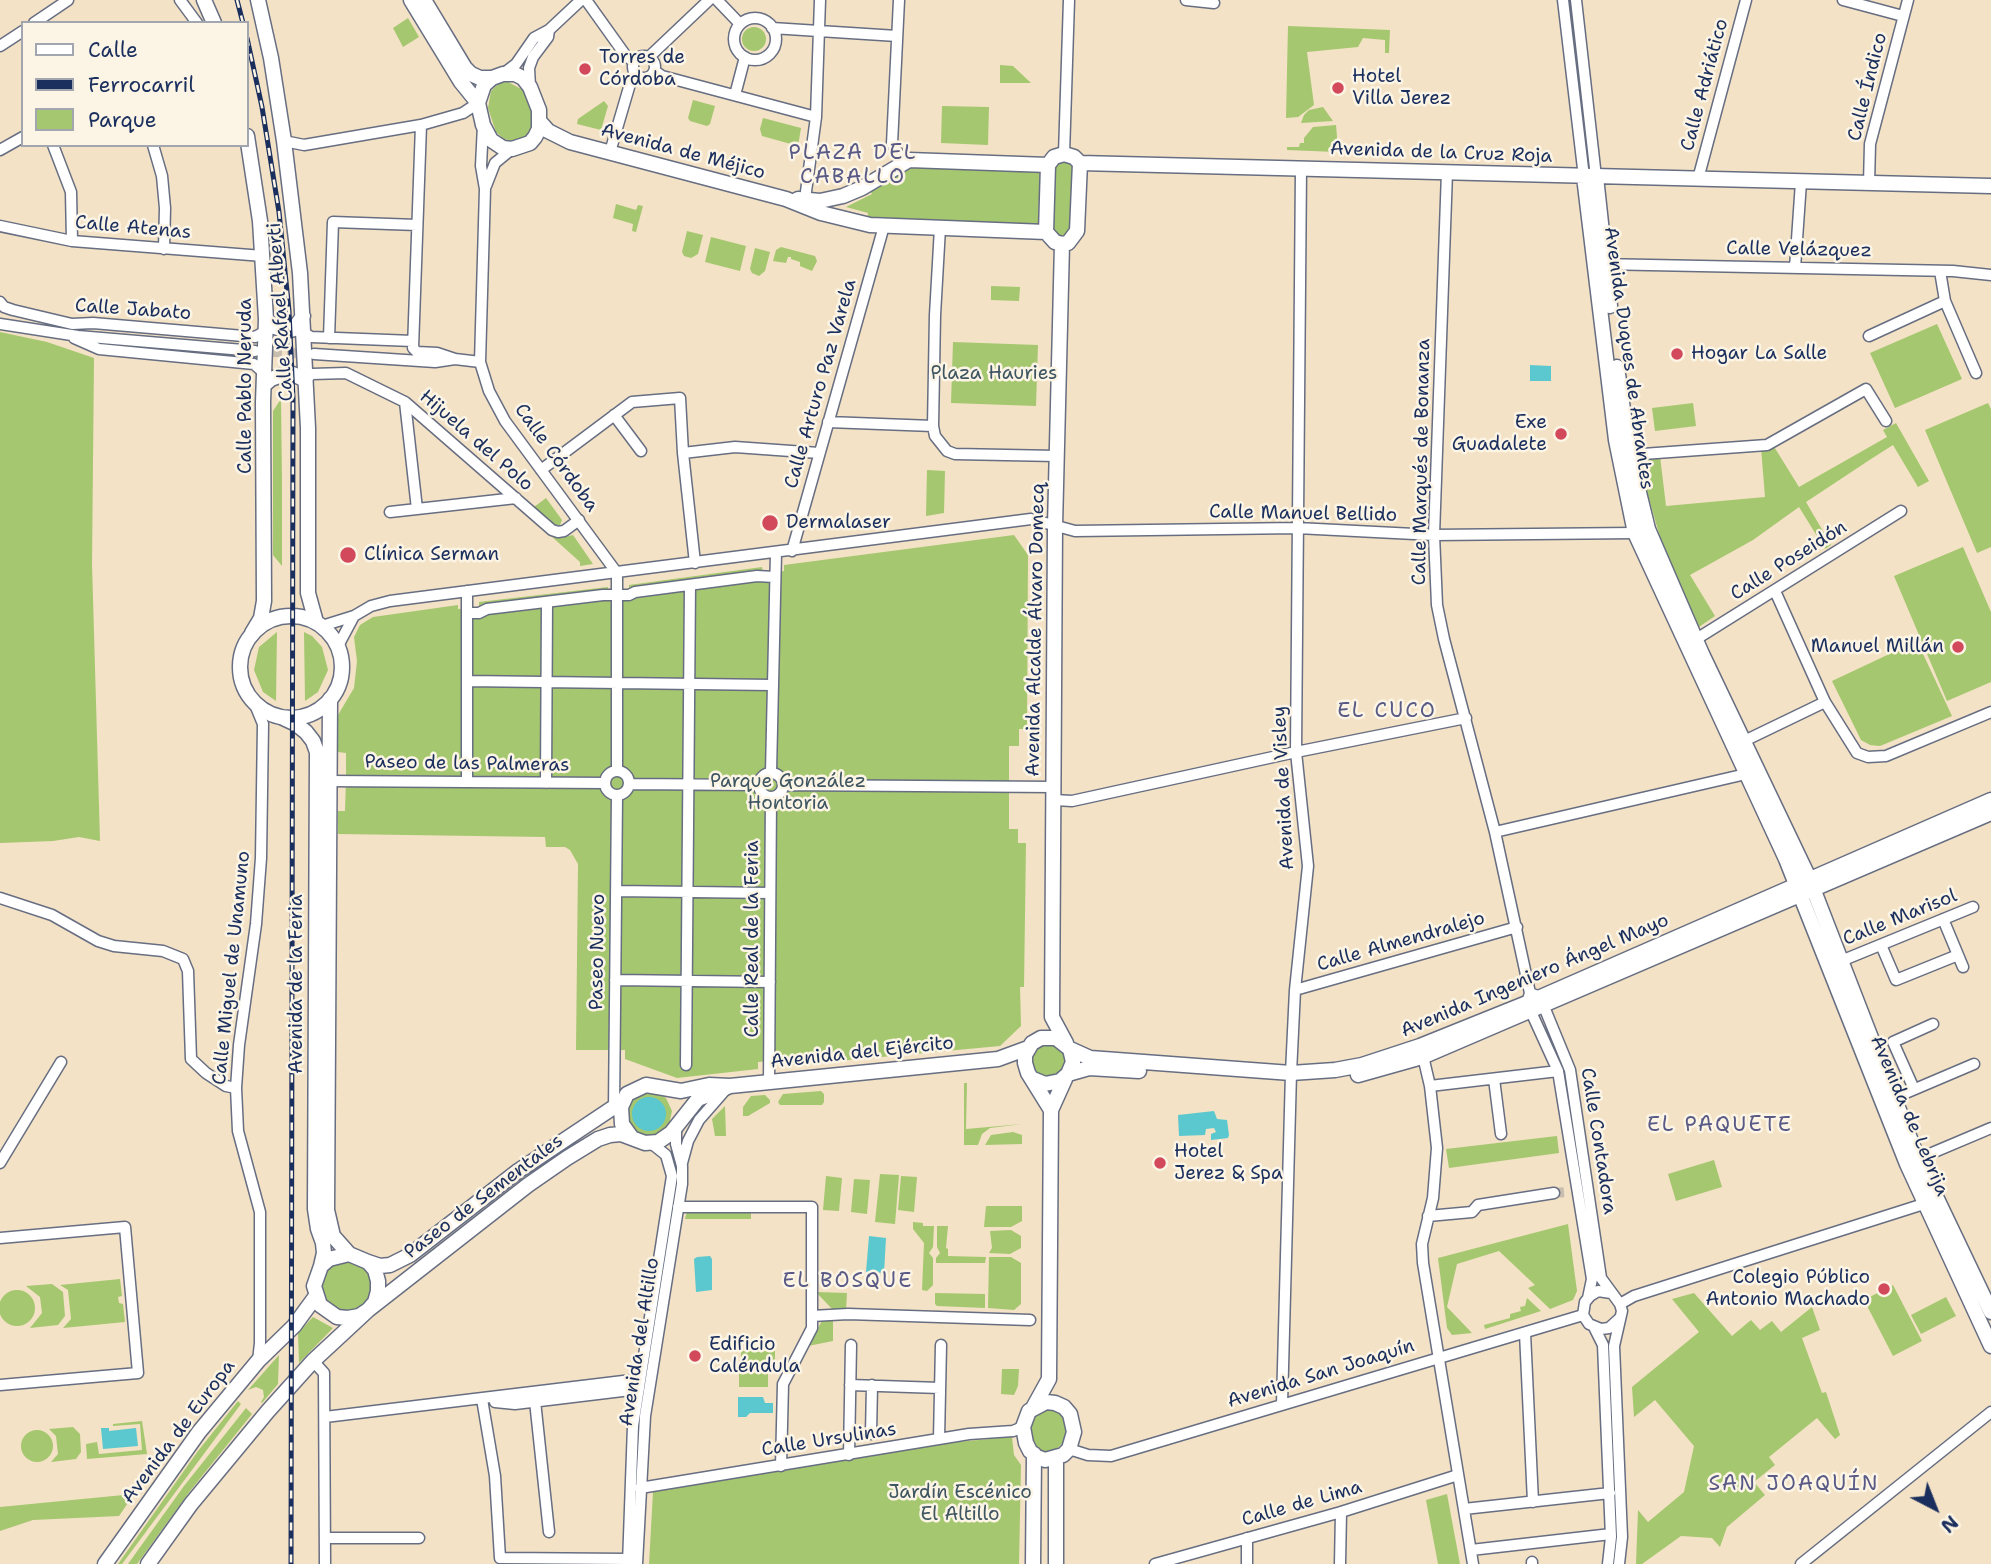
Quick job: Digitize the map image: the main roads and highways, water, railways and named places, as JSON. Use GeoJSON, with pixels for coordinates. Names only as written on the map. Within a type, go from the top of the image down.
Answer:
{"type":"FeatureCollection","features":[{"type":"Feature","properties":{"kind":"main road"},"geometry":{"type":"LineString","coordinates":[[204,0],[214,21]]}},
{"type":"Feature","properties":{"kind":"main road","name":"Calle Rafael Alberti"},"geometry":{"type":"LineString","coordinates":[[258,0],[271,58],[293,207],[303,316],[308,428],[308,593],[319,624]]}},
{"type":"Feature","properties":{"kind":"main road"},"geometry":{"type":"LineString","coordinates":[[411,0],[461,82],[478,103],[486,133],[496,145],[512,149],[530,143],[539,129],[540,122],[539,110],[530,87],[519,76],[480,78],[471,75],[424,0]]}},
{"type":"Feature","properties":{"kind":"main road"},"geometry":{"type":"LineString","coordinates":[[478,103],[484,85],[498,76]]}},
{"type":"Feature","properties":{"kind":"main road","name":"Avenida de Méjico"},"geometry":{"type":"LineString","coordinates":[[540,122],[548,131],[570,142]]}},
{"type":"Feature","properties":{"kind":"main road","name":"Avenida de Méjico"},"geometry":{"type":"LineString","coordinates":[[530,143],[570,142],[786,199]]}},
{"type":"Feature","properties":{"kind":"main road","name":"Calle Pablo Neruda"},"geometry":{"type":"LineString","coordinates":[[248,144],[263,256],[266,325],[264,606],[252,634]]}},
{"type":"Feature","properties":{"kind":"main road"},"geometry":{"type":"LineString","coordinates":[[1064,154],[1069,154],[1080,163],[1077,231],[1068,243],[1062,244],[1055,242],[1046,232],[1048,165],[1054,157],[1064,154]]}},
{"type":"Feature","properties":{"kind":"main road"},"geometry":{"type":"LineString","coordinates":[[786,199],[820,201],[843,196],[862,188],[904,162],[915,160],[1048,165]]}},
{"type":"Feature","properties":{"kind":"main road","name":"Avenida de la Cruz Roja"},"geometry":{"type":"LineString","coordinates":[[1080,163],[1991,186]]}},
{"type":"Feature","properties":{"kind":"main road","name":"Avenida Duques de Abrantes"},"geometry":{"type":"LineString","coordinates":[[1590,177],[1618,411],[1624,485],[1635,533],[1691,642],[1805,887]]}},
{"type":"Feature","properties":{"kind":"main road"},"geometry":{"type":"LineString","coordinates":[[786,199],[821,213],[870,225],[1046,232]]}},
{"type":"Feature","properties":{"kind":"main road","name":"Avenida Alcalde Álvaro Domecq"},"geometry":{"type":"LineString","coordinates":[[1062,244],[1055,526],[1052,1017],[1068,1046]]}},
{"type":"Feature","properties":{"kind":"main road"},"geometry":{"type":"LineString","coordinates":[[266,325],[286,331],[298,324],[303,316]]}},
{"type":"Feature","properties":{"kind":"main road"},"geometry":{"type":"LineString","coordinates":[[264,379],[293,374],[305,380]]}},
{"type":"Feature","properties":{"kind":"main road","name":"Avenida Duques de Abrantes"},"geometry":{"type":"LineString","coordinates":[[1618,411],[1648,529],[1691,642]]}},
{"type":"Feature","properties":{"kind":"main road"},"geometry":{"type":"LineString","coordinates":[[295,616],[319,624],[338,646],[342,674],[338,687],[320,709],[308,715],[281,717],[266,712],[254,702],[242,684],[242,652],[252,634],[264,623],[279,617],[295,616]]}},
{"type":"Feature","properties":{"kind":"main road","name":"Avenida de la Feria"},"geometry":{"type":"LineString","coordinates":[[330,699],[327,1210],[333,1236],[349,1254]]}},
{"type":"Feature","properties":{"kind":"main road","name":"Avenida de la Feria"},"geometry":{"type":"LineString","coordinates":[[281,717],[306,732],[317,752],[315,1209],[323,1243],[321,1266]]}},
{"type":"Feature","properties":{"kind":"main road","name":"Avenida Duques de Abrantes"},"geometry":{"type":"LineString","coordinates":[[1738,744],[1746,774],[1805,887]]}},
{"type":"Feature","properties":{"kind":"main road","name":"Avenida Ingeniero Ángel Mayo"},"geometry":{"type":"LineString","coordinates":[[1805,887],[1991,800]]}},
{"type":"Feature","properties":{"kind":"main road","name":"Avenida Ingeniero Ángel Mayo"},"geometry":{"type":"LineString","coordinates":[[1067,1076],[1089,1068],[1338,1079],[1381,1070],[1805,887],[1991,813]]}},
{"type":"Feature","properties":{"kind":"main road","name":"Avenida de Lebrija"},"geometry":{"type":"LineString","coordinates":[[1805,887],[1841,961],[1894,1098],[1912,1161]]}},
{"type":"Feature","properties":{"kind":"main road","name":"Avenida de Lebrija"},"geometry":{"type":"LineString","coordinates":[[1805,887],[1873,1083],[1912,1161]]}},
{"type":"Feature","properties":{"kind":"main road"},"geometry":{"type":"LineString","coordinates":[[1051,1110],[1025,1063],[1031,1045],[1052,1017]]}},
{"type":"Feature","properties":{"kind":"main road"},"geometry":{"type":"LineString","coordinates":[[1031,1045],[1048,1037],[1056,1038],[1068,1046],[1073,1062],[1051,1110],[1049,1379],[1073,1423],[1069,1449],[1056,1458],[1045,1460],[1034,1454],[1026,1443],[1023,1427],[1029,1411],[1049,1379]]}},
{"type":"Feature","properties":{"kind":"main road","name":"Avenida del Ejército"},"geometry":{"type":"LineString","coordinates":[[662,1087],[681,1091],[709,1085],[730,1086],[998,1059],[1031,1045]]}},
{"type":"Feature","properties":{"kind":"main road","name":"Avenida Ingeniero Ángel Mayo"},"geometry":{"type":"LineString","coordinates":[[1068,1046],[1090,1058],[1291,1077]]}},
{"type":"Feature","properties":{"kind":"main road"},"geometry":{"type":"LineString","coordinates":[[998,1059],[1045,1084],[1053,1084],[1067,1076]]}},
{"type":"Feature","properties":{"kind":"main road","name":"Avenida del Ejército"},"geometry":{"type":"LineString","coordinates":[[676,1126],[698,1099],[730,1086]]}},
{"type":"Feature","properties":{"kind":"main road"},"geometry":{"type":"LineString","coordinates":[[639,1087],[662,1087],[676,1102],[676,1126],[665,1138],[651,1143],[632,1138],[622,1124],[619,1105],[627,1094],[639,1087]]}},
{"type":"Feature","properties":{"kind":"main road","name":"Paseo de Sementales"},"geometry":{"type":"LineString","coordinates":[[368,1262],[380,1266],[390,1265],[410,1255],[518,1171],[619,1105]]}},
{"type":"Feature","properties":{"kind":"main road","name":"Paseo de Sementales"},"geometry":{"type":"LineString","coordinates":[[368,1310],[528,1185],[567,1158],[598,1139],[610,1135],[621,1134],[632,1138]]}},
{"type":"Feature","properties":{"kind":"main road"},"geometry":{"type":"LineString","coordinates":[[1912,1161],[1931,1202],[1991,1312]]}},
{"type":"Feature","properties":{"kind":"main road","name":"Avenida de Lebrija"},"geometry":{"type":"LineString","coordinates":[[1931,1202],[1991,1346]]}},
{"type":"Feature","properties":{"kind":"main road"},"geometry":{"type":"LineString","coordinates":[[148,1564],[198,1495],[268,1411],[313,1361],[375,1302],[378,1280],[368,1262],[349,1254],[338,1255],[321,1266]]}},
{"type":"Feature","properties":{"kind":"main road","name":"Avenida de Europa"},"geometry":{"type":"LineString","coordinates":[[105,1564],[199,1432],[258,1362],[294,1326],[316,1296],[314,1286],[321,1266]]}},
{"type":"Feature","properties":{"kind":"main road"},"geometry":{"type":"LineString","coordinates":[[316,1296],[328,1312],[337,1317],[359,1316],[368,1310]]}},
{"type":"Feature","properties":{"kind":"main road"},"geometry":{"type":"LineString","coordinates":[[1032,1408],[1046,1402],[1064,1407]]}},
{"type":"Feature","properties":{"kind":"main road"},"geometry":{"type":"LineString","coordinates":[[1033,1564],[1034,1454]]}},
{"type":"Feature","properties":{"kind":"main road"},"geometry":{"type":"LineString","coordinates":[[1056,1458],[1056,1564]]}},
{"type":"Feature","properties":{"kind":"water"},"geometry":{"type":"Polygon","coordinates":[[[1530,365],[1551,366],[1551,381],[1530,381],[1530,365]]]}},
{"type":"Feature","properties":{"kind":"water"},"geometry":{"type":"Polygon","coordinates":[[[649,1097],[661,1102],[666,1114],[661,1126],[649,1131],[637,1126],[632,1114],[637,1102],[649,1097]]]}},
{"type":"Feature","properties":{"kind":"water"},"geometry":{"type":"Polygon","coordinates":[[[1214,1111],[1217,1119],[1227,1120],[1228,1138],[1211,1140],[1211,1134],[1216,1132],[1214,1128],[1206,1129],[1205,1135],[1179,1136],[1178,1115],[1214,1111]]]}},
{"type":"Feature","properties":{"kind":"water"},"geometry":{"type":"Polygon","coordinates":[[[869,1236],[886,1238],[884,1273],[866,1272],[869,1236]]]}},
{"type":"Feature","properties":{"kind":"water"},"geometry":{"type":"Polygon","coordinates":[[[710,1256],[712,1290],[696,1292],[694,1259],[710,1256]]]}},
{"type":"Feature","properties":{"kind":"water"},"geometry":{"type":"Polygon","coordinates":[[[738,1397],[763,1397],[765,1403],[773,1403],[773,1413],[750,1413],[746,1417],[738,1417],[738,1397]]]}},
{"type":"Feature","properties":{"kind":"water"},"geometry":{"type":"Polygon","coordinates":[[[101,1428],[109,1428],[109,1431],[136,1428],[138,1446],[103,1449],[101,1428]]]}},
{"type":"Feature","properties":{"kind":"tunnel"},"geometry":{"type":"LineString","coordinates":[[257,351],[311,354]]}},
{"type":"Feature","properties":{"kind":"tunnel"},"geometry":{"type":"LineString","coordinates":[[1554,1193],[1567,1192]]}},
{"type":"Feature","properties":{"kind":"railway"},"geometry":{"type":"LineString","coordinates":[[237,0],[242,21]]}},
{"type":"Feature","properties":{"kind":"railway"},"geometry":{"type":"LineString","coordinates":[[248,43],[262,107],[279,212],[289,311],[293,398],[291,1564]]}},
{"type":"Feature","properties":{"kind":"place","name":"Torres de Córdoba"},"geometry":{"type":"Point","coordinates":[585,69]}},
{"type":"Feature","properties":{"kind":"place","name":"Hotel Villa Jerez"},"geometry":{"type":"Point","coordinates":[1338,88]}},
{"type":"Feature","properties":{"kind":"place","name":"Hogar La Salle"},"geometry":{"type":"Point","coordinates":[1677,354]}},
{"type":"Feature","properties":{"kind":"place","name":"Exe Guadalete"},"geometry":{"type":"Point","coordinates":[1561,434]}},
{"type":"Feature","properties":{"kind":"place","name":"Dermalaser"},"geometry":{"type":"Point","coordinates":[770,523]}},
{"type":"Feature","properties":{"kind":"place","name":"Clínica Serman"},"geometry":{"type":"Point","coordinates":[348,555]}},
{"type":"Feature","properties":{"kind":"place","name":"Manuel Millán"},"geometry":{"type":"Point","coordinates":[1958,647]}},
{"type":"Feature","properties":{"kind":"place","name":"Hotel Jerez & Spa"},"geometry":{"type":"Point","coordinates":[1160,1163]}},
{"type":"Feature","properties":{"kind":"place","name":"Colegio Público Antonio Machado"},"geometry":{"type":"Point","coordinates":[1884,1289]}},
{"type":"Feature","properties":{"kind":"place","name":"Edificio Caléndula"},"geometry":{"type":"Point","coordinates":[695,1356]}},
{"type":"Feature","properties":{"kind":"district","name":"PLAZA DEL CABALLO"},"geometry":{"type":"Point","coordinates":[853,166]}},
{"type":"Feature","properties":{"kind":"district","name":"EL CUCO"},"geometry":{"type":"Point","coordinates":[1387,712]}},
{"type":"Feature","properties":{"kind":"district","name":"EL PAQUETE"},"geometry":{"type":"Point","coordinates":[1720,1126]}},
{"type":"Feature","properties":{"kind":"district","name":"EL BOSQUE"},"geometry":{"type":"Point","coordinates":[848,1282]}},
{"type":"Feature","properties":{"kind":"district","name":"SAN JOAQUÍN"},"geometry":{"type":"Point","coordinates":[1794,1485]}},
{"type":"Feature","properties":{"kind":"park label","name":"Plaza Hauries"},"geometry":{"type":"Point","coordinates":[994,374]}},
{"type":"Feature","properties":{"kind":"park label","name":"Parque González Hontoria"},"geometry":{"type":"Point","coordinates":[788,793]}},
{"type":"Feature","properties":{"kind":"park label","name":"Jardín Escénico El Altillo"},"geometry":{"type":"Point","coordinates":[960,1504]}}]}
